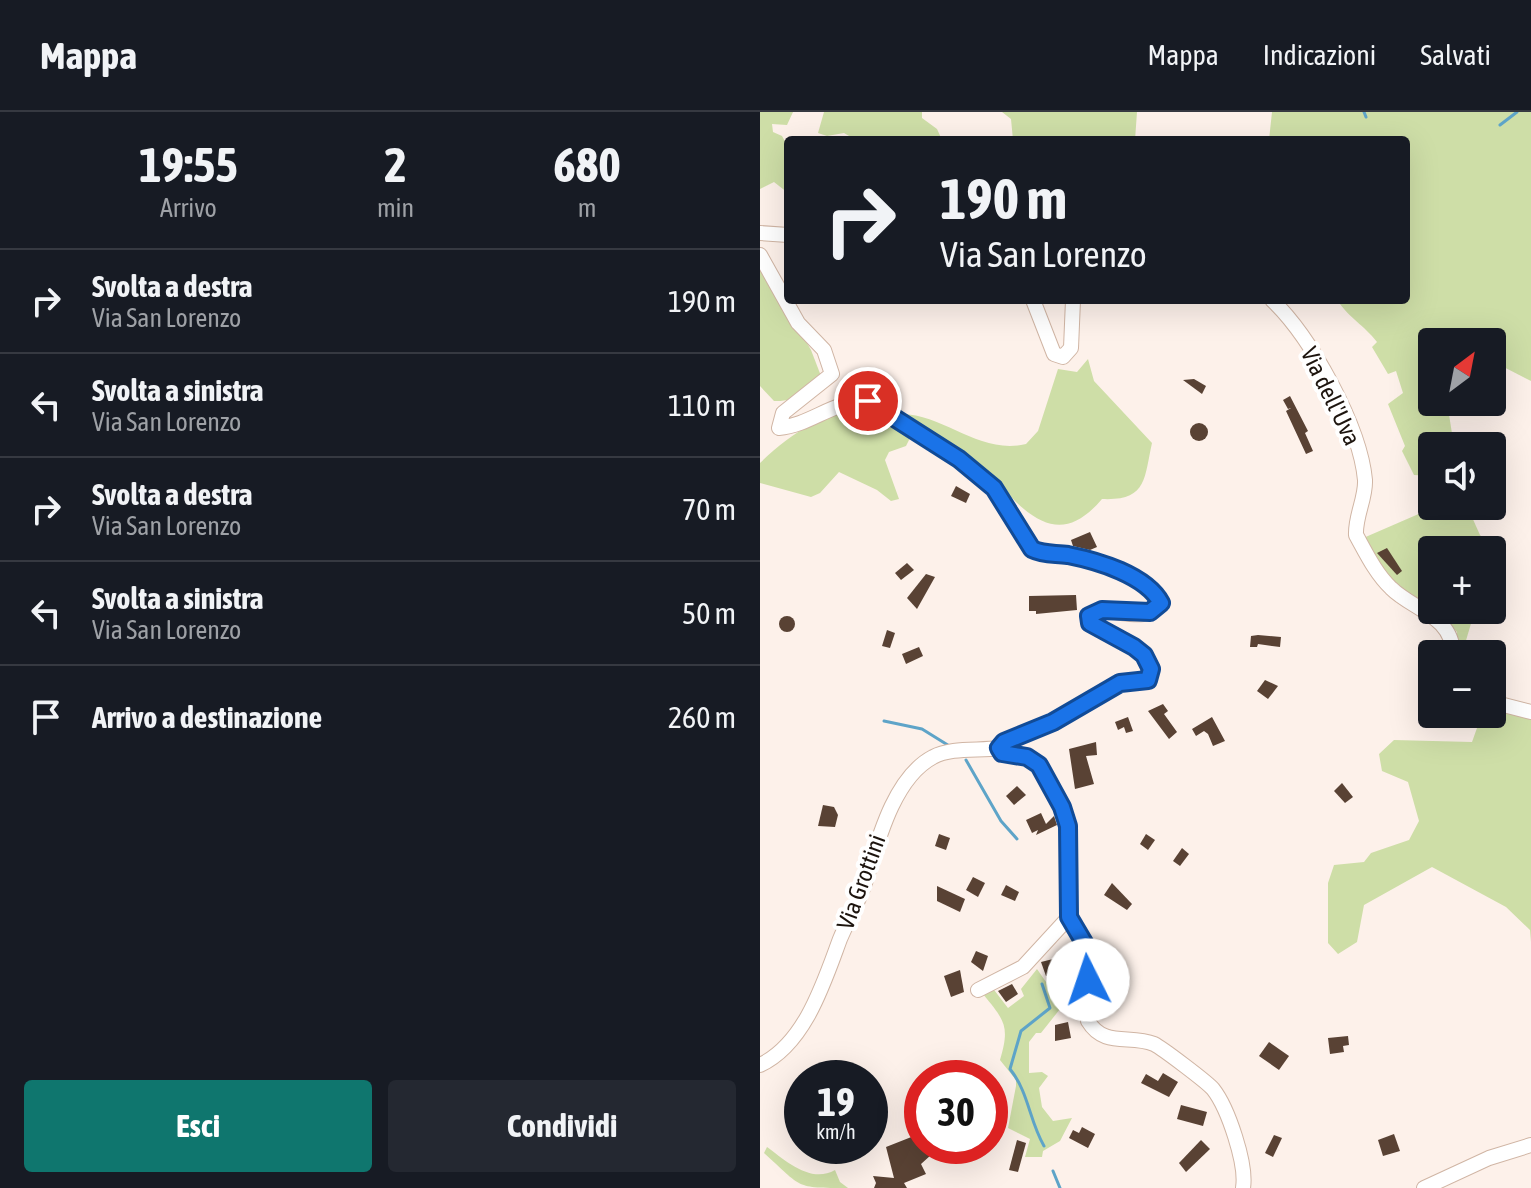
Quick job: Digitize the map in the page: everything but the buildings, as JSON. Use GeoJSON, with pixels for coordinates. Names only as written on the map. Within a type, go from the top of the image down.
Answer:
{"type":"FeatureCollection","features":[{"type":"Feature","properties":{"kind":"street"},"geometry":{"type":"LineString","coordinates":[[760,233],[784,235]]}},
{"type":"Feature","properties":{"kind":"street"},"geometry":{"type":"LineString","coordinates":[[760,255],[784,298]]}},
{"type":"Feature","properties":{"kind":"street"},"geometry":{"type":"LineString","coordinates":[[787,304],[798,323],[824,350],[832,374],[783,413],[779,428],[797,426],[823,410],[854,400],[868,401],[959,459],[994,488],[1032,549],[1067,555],[1120,571],[1157,595],[1161,603],[1150,612],[1102,610],[1089,616],[1090,623],[1144,655],[1151,669],[1148,680],[1120,683],[1053,722],[1004,742],[999,748],[1002,753],[1027,757],[1039,765],[1062,807],[1068,826],[1069,917],[1089,951],[1087,1009],[1092,1028],[1112,1040],[1145,1041],[1157,1046],[1215,1091],[1243,1164],[1243,1188]]}},
{"type":"Feature","properties":{"kind":"street"},"geometry":{"type":"LineString","coordinates":[[1035,304],[1054,354],[1063,357],[1071,348],[1073,304]]}},
{"type":"Feature","properties":{"kind":"street","name":"Via dell'Uva"},"geometry":{"type":"LineString","coordinates":[[1276,304],[1296,325],[1353,434],[1365,485],[1356,535],[1384,582],[1440,621],[1451,640]]}},
{"type":"Feature","properties":{"kind":"street"},"geometry":{"type":"LineString","coordinates":[[1506,706],[1531,712]]}},
{"type":"Feature","properties":{"kind":"street","name":"Via Grottini"},"geometry":{"type":"LineString","coordinates":[[760,1065],[784,1048],[829,975],[885,820],[913,774],[932,757],[949,751],[972,753],[999,748]]}},
{"type":"Feature","properties":{"kind":"street"},"geometry":{"type":"LineString","coordinates":[[978,990],[1023,967],[1069,917]]}},
{"type":"Feature","properties":{"kind":"street"},"geometry":{"type":"LineString","coordinates":[[1424,1188],[1489,1158],[1531,1145]]}},
{"type":"Feature","properties":{"kind":"green space"},"geometry":{"type":"Polygon","coordinates":[[[760,112],[793,112],[787,125],[772,124],[773,132],[784,140],[784,190],[774,182],[760,189],[760,112]]]}},
{"type":"Feature","properties":{"kind":"green space"},"geometry":{"type":"Polygon","coordinates":[[[824,112],[922,112],[922,118],[937,129],[940,136],[849,136],[844,133],[827,136],[818,133],[824,112]]]}},
{"type":"Feature","properties":{"kind":"green space"},"geometry":{"type":"Polygon","coordinates":[[[1002,112],[1137,112],[1135,136],[1013,136],[1011,119],[1002,112]]]}},
{"type":"Feature","properties":{"kind":"green space"},"geometry":{"type":"Polygon","coordinates":[[[1272,112],[1531,112],[1531,381],[1506,368],[1506,328],[1418,328],[1418,416],[1449,416],[1452,432],[1418,432],[1418,475],[1414,475],[1402,451],[1405,446],[1388,404],[1403,393],[1396,371],[1388,374],[1372,347],[1377,342],[1340,304],[1410,304],[1410,136],[1269,136],[1272,112]]]}},
{"type":"Feature","properties":{"kind":"green space"},"geometry":{"type":"Polygon","coordinates":[[[760,262],[811,350],[821,376],[806,391],[789,400],[774,401],[760,386],[760,262]]]}},
{"type":"Feature","properties":{"kind":"green space"},"geometry":{"type":"Polygon","coordinates":[[[1088,359],[1094,381],[1152,443],[1145,477],[1135,492],[1117,499],[1102,499],[1081,518],[1070,523],[1060,525],[1038,519],[1015,501],[991,473],[907,421],[902,414],[918,416],[993,444],[1026,444],[1038,431],[1058,369],[1077,372],[1088,359]]]}},
{"type":"Feature","properties":{"kind":"green space"},"geometry":{"type":"Polygon","coordinates":[[[871,407],[906,430],[910,438],[906,446],[889,452],[885,460],[899,499],[891,501],[877,490],[839,472],[820,493],[811,497],[760,483],[760,463],[797,433],[839,413],[871,407]]]}},
{"type":"Feature","properties":{"kind":"green space"},"geometry":{"type":"Polygon","coordinates":[[[1418,514],[1418,520],[1473,520],[1481,536],[1418,536],[1418,600],[1395,586],[1361,539],[1418,514]]]}},
{"type":"Feature","properties":{"kind":"green space"},"geometry":{"type":"Polygon","coordinates":[[[1450,624],[1471,624],[1466,640],[1457,640],[1457,632],[1450,624]]]}},
{"type":"Feature","properties":{"kind":"green space"},"geometry":{"type":"Polygon","coordinates":[[[1506,711],[1531,715],[1531,942],[1530,930],[1506,907],[1432,867],[1364,905],[1357,942],[1338,954],[1328,943],[1328,883],[1334,865],[1364,862],[1371,853],[1409,840],[1419,821],[1408,782],[1382,771],[1379,754],[1394,740],[1472,742],[1477,728],[1506,728],[1506,711]]]}},
{"type":"Feature","properties":{"kind":"green space"},"geometry":{"type":"Polygon","coordinates":[[[1037,969],[1046,982],[1058,978],[1082,988],[1082,1008],[1060,1009],[1041,1033],[1036,1033],[1029,1042],[1029,1073],[1042,1072],[1048,1076],[1039,1088],[1042,1107],[1053,1121],[1072,1118],[1060,1141],[1043,1151],[1042,1157],[1025,1157],[1030,1139],[1008,1128],[1016,1080],[1008,1070],[1008,1060],[1000,1060],[1005,1039],[1004,1024],[983,994],[991,986],[1008,1008],[1024,996],[1021,989],[1037,969]]]}},
{"type":"Feature","properties":{"kind":"green space"},"geometry":{"type":"Polygon","coordinates":[[[767,1147],[784,1159],[784,1164],[791,1164],[808,1173],[826,1174],[835,1170],[840,1182],[848,1188],[800,1184],[764,1153],[767,1147]]]}},
{"type":"Feature","properties":{"kind":"waterway"},"geometry":{"type":"LineString","coordinates":[[1364,112],[1366,117]]}},
{"type":"Feature","properties":{"kind":"waterway"},"geometry":{"type":"LineString","coordinates":[[1500,125],[1517,112]]}},
{"type":"Feature","properties":{"kind":"waterway"},"geometry":{"type":"LineString","coordinates":[[884,721],[922,729],[951,747]]}},
{"type":"Feature","properties":{"kind":"waterway"},"geometry":{"type":"LineString","coordinates":[[966,760],[1001,821],[1017,839]]}},
{"type":"Feature","properties":{"kind":"waterway"},"geometry":{"type":"LineString","coordinates":[[1042,984],[1050,1008],[1021,1031],[1010,1069],[1044,1146]]}},
{"type":"Feature","properties":{"kind":"waterway"},"geometry":{"type":"LineString","coordinates":[[1053,1171],[1060,1188]]}},
{"type":"Feature","properties":{"kind":"route"},"geometry":{"type":"LineString","coordinates":[[868,401],[959,459],[994,488],[1024,541],[1032,549],[1041,553],[1067,555],[1120,571],[1157,595],[1161,603],[1157,609],[1139,614],[1102,610],[1089,616],[1090,623],[1144,655],[1151,669],[1148,680],[1120,683],[1053,722],[1004,742],[999,748],[1002,753],[1027,757],[1039,765],[1062,807],[1068,826],[1069,917],[1087,944],[1088,980]]}}]}
